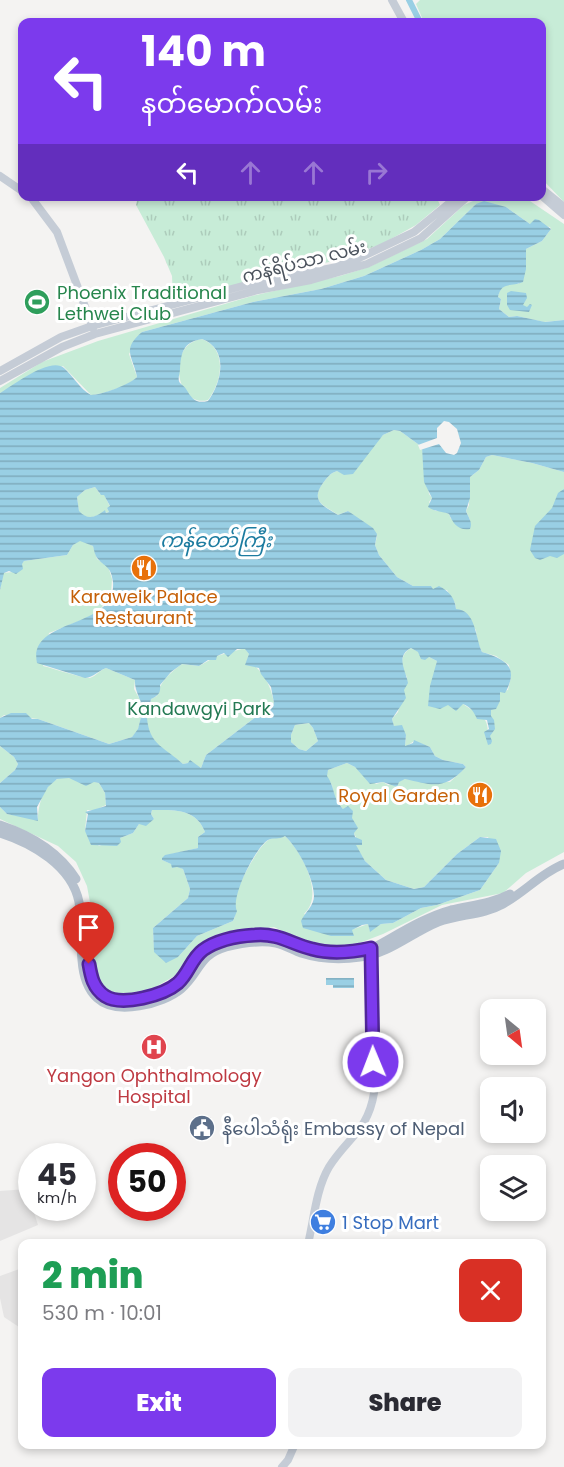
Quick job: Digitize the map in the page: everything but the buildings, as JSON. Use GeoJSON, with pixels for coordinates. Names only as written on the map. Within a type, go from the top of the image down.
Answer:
{"type":"FeatureCollection","features":[{"type":"Feature","properties":{"kind":"main road"},"geometry":{"type":"LineString","coordinates":[[392,0],[402,18]]}},
{"type":"Feature","properties":{"kind":"main road"},"geometry":{"type":"LineString","coordinates":[[399,0],[408,18]]}},
{"type":"Feature","properties":{"kind":"main road"},"geometry":{"type":"LineString","coordinates":[[0,176],[18,188]]}},
{"type":"Feature","properties":{"kind":"main road"},"geometry":{"type":"LineString","coordinates":[[546,194],[564,215]]}},
{"type":"Feature","properties":{"kind":"main road"},"geometry":{"type":"LineString","coordinates":[[546,198],[564,207]]}},
{"type":"Feature","properties":{"kind":"main road"},"geometry":{"type":"LineString","coordinates":[[34,201],[57,232],[94,330]]}},
{"type":"Feature","properties":{"kind":"main road"},"geometry":{"type":"LineString","coordinates":[[0,371],[45,345],[255,283],[332,268],[355,260],[414,232],[452,201]]}},
{"type":"Feature","properties":{"kind":"main road","name":"ကန်ရိပ်သာ လမ်း"},"geometry":{"type":"LineString","coordinates":[[0,381],[94,330],[258,290],[311,280],[367,264],[421,238],[463,201]]}},
{"type":"Feature","properties":{"kind":"main road"},"geometry":{"type":"LineString","coordinates":[[0,825],[23,834],[51,852],[64,863],[78,881],[84,898],[92,977],[96,987],[105,996],[134,999],[167,991],[183,978],[194,960],[204,950],[227,940],[254,935],[275,936],[330,955]]}},
{"type":"Feature","properties":{"kind":"main road"},"geometry":{"type":"LineString","coordinates":[[0,833],[21,840],[47,857],[72,883],[81,919],[81,957],[86,982],[98,999],[118,1008],[170,996],[189,982],[207,956],[236,945],[273,943],[309,955],[372,952],[438,922],[496,908],[520,894],[544,874],[564,864]]}},
{"type":"Feature","properties":{"kind":"main road"},"geometry":{"type":"LineString","coordinates":[[372,952],[425,920],[450,910],[480,906],[507,895],[541,870],[564,857]]}},
{"type":"Feature","properties":{"kind":"main road"},"geometry":{"type":"LineString","coordinates":[[309,1239],[328,1170],[366,1122],[372,1105],[374,1093],[372,952]]}},
{"type":"Feature","properties":{"kind":"main road"},"geometry":{"type":"LineString","coordinates":[[282,1467],[293,1449]]}},
{"type":"Feature","properties":{"kind":"shaded area"},"geometry":{"type":"Polygon","coordinates":[[[18,1190],[18,1221],[37,1221],[38,1225],[0,1241],[0,1191],[18,1190]]]}},
{"type":"Feature","properties":{"kind":"shaded area"},"geometry":{"type":"Polygon","coordinates":[[[18,1269],[18,1326],[4,1317],[0,1298],[0,1276],[18,1269]]]}},
{"type":"Feature","properties":{"kind":"green space"},"geometry":{"type":"Polygon","coordinates":[[[420,0],[564,0],[564,202],[546,183],[546,18],[422,18],[416,4],[420,0]]]}},
{"type":"Feature","properties":{"kind":"green space"},"geometry":{"type":"Polygon","coordinates":[[[137,201],[438,201],[440,205],[416,225],[382,244],[337,260],[173,300],[172,276],[136,205],[137,201]]]}},
{"type":"Feature","properties":{"kind":"green space"},"geometry":{"type":"Polygon","coordinates":[[[473,201],[530,201],[564,224],[564,320],[544,322],[517,316],[509,317],[499,309],[501,299],[498,297],[503,287],[519,284],[526,249],[542,241],[551,229],[530,224],[506,207],[476,204],[440,239],[364,276],[321,289],[253,302],[142,332],[129,354],[137,377],[115,389],[91,395],[63,366],[0,393],[0,388],[42,362],[98,341],[252,296],[369,267],[427,239],[464,205],[473,201]]]}},
{"type":"Feature","properties":{"kind":"green space"},"geometry":{"type":"Polygon","coordinates":[[[202,339],[216,350],[220,366],[217,384],[208,400],[197,400],[188,395],[179,375],[179,363],[183,352],[190,343],[202,339]]]}},
{"type":"Feature","properties":{"kind":"green space"},"geometry":{"type":"Polygon","coordinates":[[[394,430],[400,431],[422,447],[429,494],[432,498],[429,502],[435,511],[449,514],[451,519],[470,520],[466,511],[469,505],[470,477],[479,470],[486,457],[492,455],[564,472],[564,852],[526,873],[503,893],[442,905],[383,934],[349,947],[314,946],[274,927],[223,935],[198,945],[178,974],[145,993],[115,995],[100,983],[95,968],[91,908],[87,886],[76,862],[58,846],[0,819],[0,807],[7,814],[38,819],[39,807],[46,789],[60,778],[99,783],[105,793],[106,805],[95,810],[87,810],[85,831],[99,846],[133,833],[139,824],[154,819],[151,814],[152,810],[190,814],[201,824],[205,832],[198,837],[198,848],[172,854],[162,860],[183,869],[190,889],[188,898],[153,928],[154,947],[178,957],[197,936],[233,921],[235,898],[243,877],[263,845],[273,838],[285,836],[292,843],[309,874],[312,896],[310,906],[304,914],[353,936],[351,930],[368,924],[370,931],[381,924],[393,923],[421,908],[480,890],[499,863],[488,837],[480,837],[457,854],[424,887],[414,889],[386,880],[365,861],[355,845],[359,844],[343,809],[334,798],[332,785],[326,776],[328,770],[347,763],[376,784],[383,782],[388,785],[405,779],[450,782],[466,767],[463,764],[435,756],[430,747],[414,741],[405,746],[406,735],[394,727],[392,719],[398,712],[407,677],[402,665],[403,657],[411,648],[437,661],[436,667],[448,705],[463,704],[484,719],[488,728],[488,744],[491,709],[499,698],[500,692],[508,690],[511,677],[509,665],[496,656],[482,652],[477,641],[476,630],[456,609],[447,590],[432,589],[431,586],[413,586],[397,577],[379,555],[375,545],[377,536],[348,511],[338,515],[318,499],[319,489],[332,473],[337,471],[342,473],[383,435],[394,430]]]}},
{"type":"Feature","properties":{"kind":"green space"},"geometry":{"type":"Polygon","coordinates":[[[95,487],[100,494],[104,494],[110,507],[107,508],[109,512],[105,511],[92,517],[86,516],[79,512],[77,497],[85,490],[95,487]]]}},
{"type":"Feature","properties":{"kind":"green space","name":"Kandawgyi Park"},"geometry":{"type":"Polygon","coordinates":[[[80,540],[93,546],[97,559],[108,566],[112,579],[111,594],[92,616],[49,633],[43,666],[90,678],[106,668],[135,680],[134,689],[148,714],[151,699],[157,696],[166,678],[182,664],[199,666],[217,656],[245,648],[249,654],[248,660],[266,679],[274,703],[206,755],[201,768],[188,763],[183,764],[156,744],[141,718],[138,730],[132,737],[109,744],[38,719],[4,715],[0,718],[0,590],[3,573],[13,572],[24,561],[67,555],[73,545],[80,540]]]}},
{"type":"Feature","properties":{"kind":"green space"},"geometry":{"type":"Polygon","coordinates":[[[309,723],[318,741],[306,751],[299,749],[291,742],[291,735],[295,725],[309,723]]]}},
{"type":"Feature","properties":{"kind":"green space"},"geometry":{"type":"Polygon","coordinates":[[[0,746],[14,757],[18,764],[15,770],[0,783],[0,746]]]}},
{"type":"Feature","properties":{"kind":"water","name":"ကန်တော်ကြီး"},"geometry":{"type":"Polygon","coordinates":[[[484,201],[506,207],[530,224],[535,219],[551,229],[542,241],[526,249],[526,269],[523,282],[504,287],[498,297],[501,299],[499,309],[509,317],[517,316],[545,322],[564,320],[564,472],[492,455],[486,457],[479,470],[470,477],[470,498],[466,511],[471,526],[470,529],[462,529],[454,523],[449,514],[428,507],[432,498],[424,482],[422,447],[400,431],[394,430],[383,435],[353,474],[344,475],[337,471],[331,474],[319,490],[318,499],[338,515],[348,511],[373,528],[377,534],[375,545],[379,555],[397,577],[413,586],[431,586],[433,589],[439,586],[449,593],[456,609],[468,614],[471,619],[482,652],[508,665],[511,677],[505,693],[500,692],[500,701],[496,709],[491,710],[495,729],[490,736],[491,744],[488,745],[484,732],[489,729],[487,720],[477,719],[468,707],[463,704],[456,711],[448,705],[440,709],[428,706],[430,686],[437,661],[429,657],[425,660],[421,659],[418,652],[411,648],[406,651],[402,659],[408,683],[404,690],[406,698],[392,719],[394,726],[402,725],[406,735],[405,746],[413,743],[414,740],[430,747],[435,756],[463,764],[466,767],[444,783],[430,784],[405,779],[399,782],[397,787],[383,782],[370,784],[355,767],[347,763],[328,770],[327,776],[339,804],[343,809],[348,806],[353,811],[352,818],[358,828],[354,833],[355,837],[362,840],[362,845],[356,845],[365,861],[386,880],[414,889],[424,887],[457,854],[480,837],[496,839],[501,851],[499,863],[480,890],[421,908],[393,923],[381,924],[370,932],[368,924],[352,930],[354,936],[331,936],[303,928],[301,921],[314,900],[308,872],[295,848],[285,836],[270,839],[257,853],[240,885],[237,911],[233,921],[197,936],[178,957],[166,963],[154,952],[153,928],[188,898],[190,889],[183,869],[172,868],[171,864],[162,858],[165,855],[198,848],[198,837],[205,832],[201,824],[190,814],[183,812],[152,810],[151,814],[154,819],[146,826],[139,824],[133,833],[120,838],[121,842],[117,846],[91,845],[85,831],[88,814],[85,812],[106,806],[105,793],[99,783],[94,782],[86,786],[69,778],[57,779],[48,787],[37,807],[38,821],[7,814],[0,807],[0,783],[15,770],[18,764],[14,757],[0,746],[0,718],[11,713],[26,713],[32,719],[38,719],[109,744],[132,737],[138,729],[141,717],[147,718],[151,734],[159,745],[183,764],[190,760],[201,768],[206,755],[274,703],[271,687],[259,668],[245,665],[249,654],[245,649],[237,649],[228,657],[224,653],[217,656],[216,660],[208,660],[199,666],[182,664],[171,672],[160,685],[156,697],[151,699],[148,714],[141,712],[135,680],[106,668],[85,678],[37,663],[38,648],[45,638],[101,608],[110,597],[113,582],[109,570],[97,558],[93,546],[80,541],[73,545],[67,555],[24,561],[23,569],[16,574],[9,571],[4,573],[0,590],[0,393],[32,373],[58,365],[64,368],[91,395],[116,389],[137,377],[130,349],[142,332],[253,302],[321,289],[364,276],[440,239],[476,204],[484,201]],[[202,339],[196,340],[184,349],[179,378],[180,383],[192,398],[200,402],[208,401],[213,393],[220,367],[216,350],[202,339]],[[95,487],[85,490],[77,497],[79,511],[82,514],[92,517],[105,510],[106,513],[109,512],[107,508],[110,506],[104,495],[101,495],[95,487]],[[309,723],[295,725],[291,742],[299,749],[306,751],[318,741],[313,728],[309,723]]]}},
{"type":"Feature","properties":{"kind":"water"},"geometry":{"type":"Polygon","coordinates":[[[511,291],[526,293],[527,298],[523,305],[527,307],[532,305],[529,312],[510,310],[507,305],[507,293],[511,291]]]}},
{"type":"Feature","properties":{"kind":"water"},"geometry":{"type":"Polygon","coordinates":[[[564,489],[564,554],[557,558],[550,556],[540,560],[535,558],[530,550],[535,526],[552,508],[558,493],[564,489]]]}},
{"type":"Feature","properties":{"kind":"water"},"geometry":{"type":"Polygon","coordinates":[[[326,978],[354,978],[354,988],[333,988],[333,985],[326,985],[326,978]]]}},
{"type":"Feature","properties":{"kind":"pier"},"geometry":{"type":"Polygon","coordinates":[[[444,421],[457,429],[461,443],[457,453],[454,455],[446,453],[439,444],[420,450],[418,445],[437,438],[437,428],[444,421]]]}},
{"type":"Feature","properties":{"kind":"waterway"},"geometry":{"type":"LineString","coordinates":[[409,0],[418,18]]}},
{"type":"Feature","properties":{"kind":"place","name":"Phoenix Traditional Lethwei Club"},"geometry":{"type":"Point","coordinates":[37,302]}},
{"type":"Feature","properties":{"kind":"place","name":"Karaweik Palace Restaurant"},"geometry":{"type":"Point","coordinates":[144,568]}},
{"type":"Feature","properties":{"kind":"place","name":"Royal Garden"},"geometry":{"type":"Point","coordinates":[480,795]}},
{"type":"Feature","properties":{"kind":"place","name":"Yangon Ophthalmology Hospital"},"geometry":{"type":"Point","coordinates":[154,1047]}},
{"type":"Feature","properties":{"kind":"place","name":"နီပေါသံရုံး Embassy of Nepal"},"geometry":{"type":"Point","coordinates":[202,1128]}},
{"type":"Feature","properties":{"kind":"place","name":"1 Stop Mart"},"geometry":{"type":"Point","coordinates":[323,1222]}},
{"type":"Feature","properties":{"kind":"route"},"geometry":{"type":"LineString","coordinates":[[89,964],[94,985],[105,996],[134,999],[159,994],[175,986],[198,955],[227,940],[265,935],[283,937],[320,951],[352,951],[371,948],[373,955],[373,1062]]}}]}
